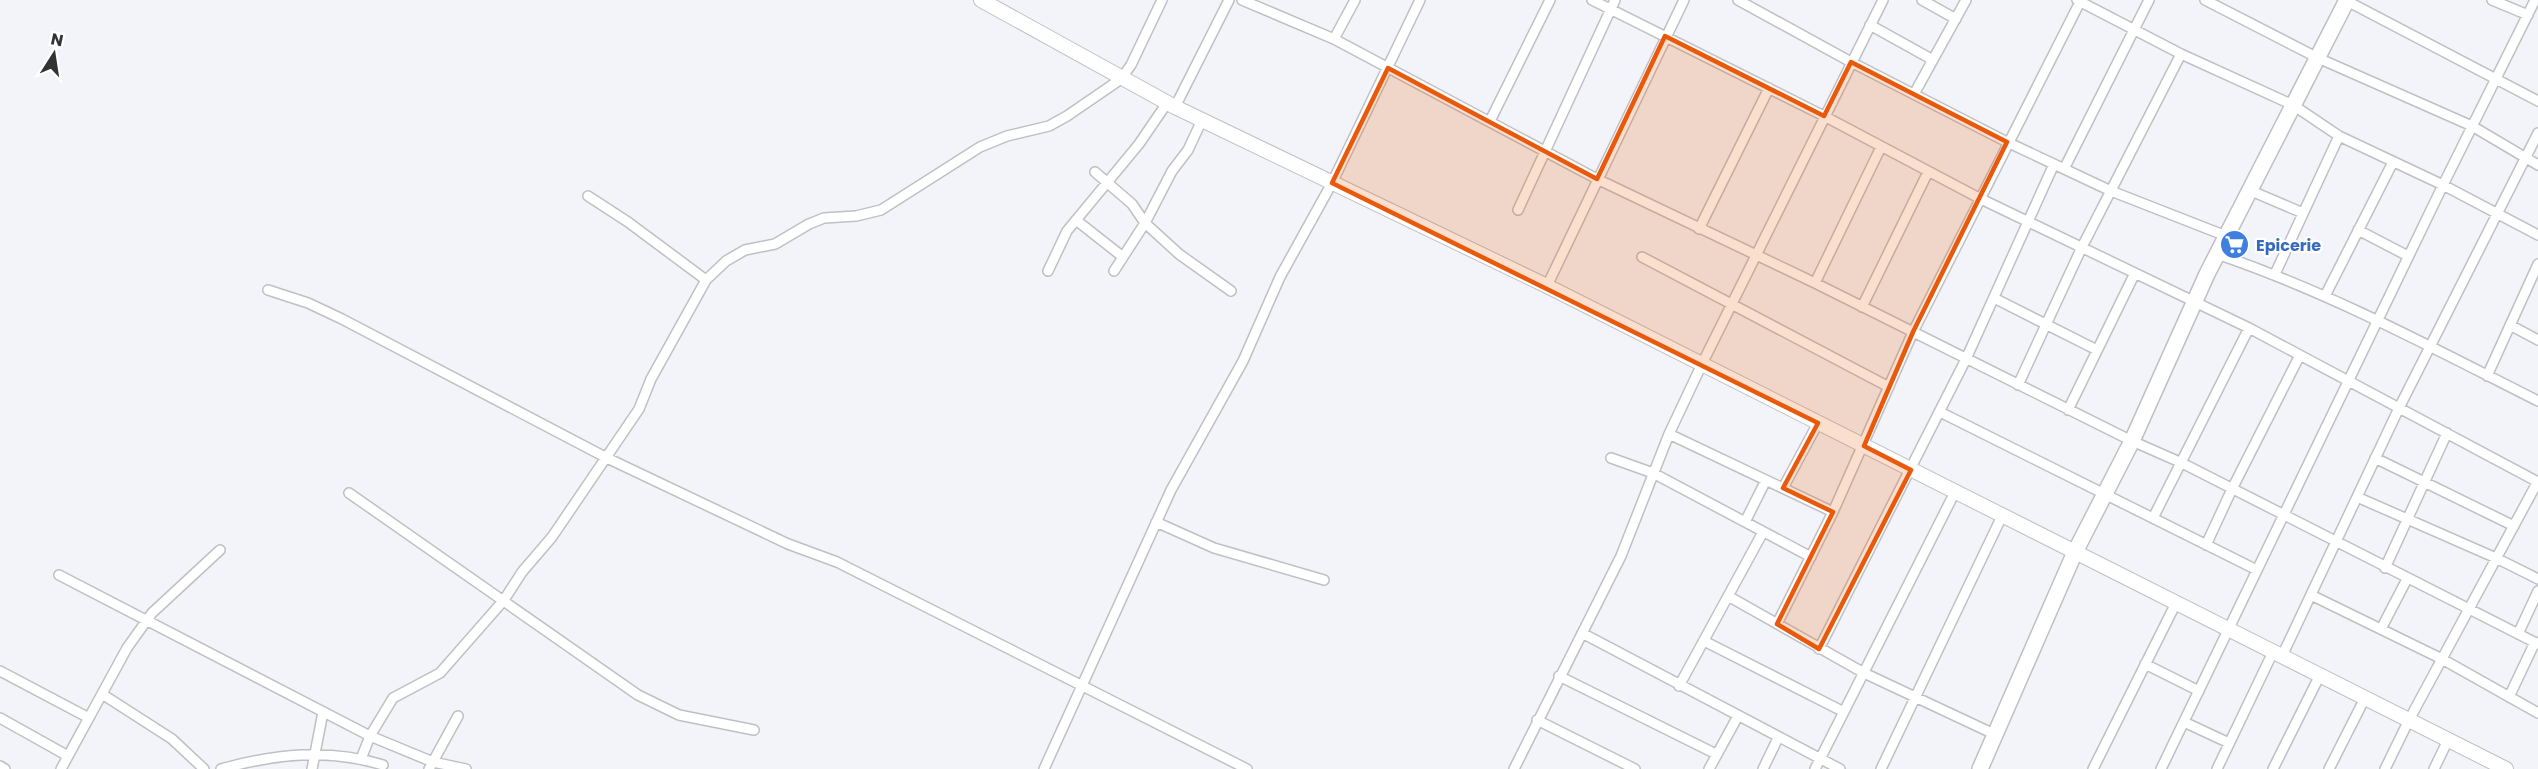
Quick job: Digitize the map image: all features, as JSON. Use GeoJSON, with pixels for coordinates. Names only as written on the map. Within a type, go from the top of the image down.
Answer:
{"type":"FeatureCollection","features":[{"type":"Feature","properties":{"kind":"main road"},"geometry":{"type":"LineString","coordinates":[[1980,769],[2075,552],[2169,364],[2217,254],[2346,0]]}},
{"type":"Feature","properties":{"kind":"street"},"geometry":{"type":"LineString","coordinates":[[981,0],[1171,105],[1547,286],[2409,720],[2448,740],[2490,766],[2506,769]]}},
{"type":"Feature","properties":{"kind":"street"},"geometry":{"type":"LineString","coordinates":[[362,759],[370,736],[393,698],[440,674],[504,600],[522,572],[552,537],[608,458],[639,409],[651,379],[706,280],[726,261],[745,250],[775,244],[824,218],[856,216],[881,210],[980,147],[1007,136],[1049,126],[1121,79],[1131,65],[1162,0]]}},
{"type":"Feature","properties":{"kind":"street"},"geometry":{"type":"LineString","coordinates":[[1048,271],[1067,231],[1171,105],[1229,0]]}},
{"type":"Feature","properties":{"kind":"street"},"geometry":{"type":"LineString","coordinates":[[1242,0],[1334,39],[1597,179],[1758,255],[2068,410],[2182,463],[2536,643],[2509,697]]}},
{"type":"Feature","properties":{"kind":"street"},"geometry":{"type":"LineString","coordinates":[[1334,39],[1355,0]]}},
{"type":"Feature","properties":{"kind":"street"},"geometry":{"type":"LineString","coordinates":[[1044,769],[1170,490],[1243,361],[1280,277],[1332,183],[1420,0]]}},
{"type":"Feature","properties":{"kind":"street"},"geometry":{"type":"LineString","coordinates":[[1490,121],[1550,0]]}},
{"type":"Feature","properties":{"kind":"street"},"geometry":{"type":"LineString","coordinates":[[1592,0],[1824,116],[1979,198],[2249,328],[2538,482],[2409,720],[2385,769]]}},
{"type":"Feature","properties":{"kind":"street"},"geometry":{"type":"LineString","coordinates":[[1518,210],[1615,0]]}},
{"type":"Feature","properties":{"kind":"street"},"geometry":{"type":"LineString","coordinates":[[1547,286],[1683,0]]}},
{"type":"Feature","properties":{"kind":"street"},"geometry":{"type":"LineString","coordinates":[[1514,769],[1621,556],[1669,434],[1702,364],[1883,0]]}},
{"type":"Feature","properties":{"kind":"street"},"geometry":{"type":"LineString","coordinates":[[1922,0],[1956,19]]}},
{"type":"Feature","properties":{"kind":"street"},"geometry":{"type":"LineString","coordinates":[[1914,94],[1966,0]]}},
{"type":"Feature","properties":{"kind":"street"},"geometry":{"type":"LineString","coordinates":[[2064,169],[2149,0]]}},
{"type":"Feature","properties":{"kind":"street"},"geometry":{"type":"LineString","coordinates":[[2205,0],[2318,58],[2472,126],[2538,165]]}},
{"type":"Feature","properties":{"kind":"street"},"geometry":{"type":"LineString","coordinates":[[2346,0],[2538,101]]}},
{"type":"Feature","properties":{"kind":"street"},"geometry":{"type":"LineString","coordinates":[[2492,0],[2528,15]]}},
{"type":"Feature","properties":{"kind":"street"},"geometry":{"type":"LineString","coordinates":[[2161,769],[2408,256],[2535,0]]}},
{"type":"Feature","properties":{"kind":"street"},"geometry":{"type":"LineString","coordinates":[[1744,1],[1851,62],[2007,142],[2111,191],[2226,237]]}},
{"type":"Feature","properties":{"kind":"street"},"geometry":{"type":"LineString","coordinates":[[1777,624],[1864,446],[1913,332],[2079,1],[2181,54],[2293,105],[2339,136],[2443,185],[2538,235]]}},
{"type":"Feature","properties":{"kind":"street"},"geometry":{"type":"LineString","coordinates":[[1870,25],[1933,60]]}},
{"type":"Feature","properties":{"kind":"street"},"geometry":{"type":"LineString","coordinates":[[2018,385],[2082,248],[2181,54]]}},
{"type":"Feature","properties":{"kind":"street"},"geometry":{"type":"LineString","coordinates":[[1699,229],[1769,88]]}},
{"type":"Feature","properties":{"kind":"street"},"geometry":{"type":"LineString","coordinates":[[1114,271],[1145,223],[1172,171],[1188,150],[1202,120]]}},
{"type":"Feature","properties":{"kind":"street"},"geometry":{"type":"LineString","coordinates":[[2217,769],[2277,654],[2311,595],[2399,408],[2538,133]]}},
{"type":"Feature","properties":{"kind":"street"},"geometry":{"type":"LineString","coordinates":[[2275,274],[2339,136]]}},
{"type":"Feature","properties":{"kind":"street"},"geometry":{"type":"LineString","coordinates":[[1815,283],[1881,147]]}},
{"type":"Feature","properties":{"kind":"street"},"geometry":{"type":"LineString","coordinates":[[2325,296],[2393,162]]}},
{"type":"Feature","properties":{"kind":"street"},"geometry":{"type":"LineString","coordinates":[[1819,649],[1966,359],[2054,164]]}},
{"type":"Feature","properties":{"kind":"street"},"geometry":{"type":"LineString","coordinates":[[1095,172],[1132,204],[1145,223],[1179,254],[1231,291]]}},
{"type":"Feature","properties":{"kind":"street"},"geometry":{"type":"LineString","coordinates":[[1862,307],[1928,172]]}},
{"type":"Feature","properties":{"kind":"street"},"geometry":{"type":"LineString","coordinates":[[2249,190],[2303,213]]}},
{"type":"Feature","properties":{"kind":"street"},"geometry":{"type":"LineString","coordinates":[[588,196],[628,222],[706,280]]}},
{"type":"Feature","properties":{"kind":"street"},"geometry":{"type":"LineString","coordinates":[[1076,220],[1123,257]]}},
{"type":"Feature","properties":{"kind":"street"},"geometry":{"type":"LineString","coordinates":[[2358,230],[2408,256]]}},
{"type":"Feature","properties":{"kind":"street"},"geometry":{"type":"LineString","coordinates":[[2217,254],[2275,274],[2325,296],[2430,346],[2538,402]]}},
{"type":"Feature","properties":{"kind":"street"},"geometry":{"type":"LineString","coordinates":[[1642,257],[1889,387]]}},
{"type":"Feature","properties":{"kind":"street"},"geometry":{"type":"LineString","coordinates":[[2487,376],[2538,264]]}},
{"type":"Feature","properties":{"kind":"street"},"geometry":{"type":"LineString","coordinates":[[2068,410],[2135,273]]}},
{"type":"Feature","properties":{"kind":"street"},"geometry":{"type":"LineString","coordinates":[[268,290],[308,303],[333,315],[608,458],[788,544],[837,562],[1247,769]]}},
{"type":"Feature","properties":{"kind":"street"},"geometry":{"type":"LineString","coordinates":[[1994,298],[2097,351]]}},
{"type":"Feature","properties":{"kind":"street"},"geometry":{"type":"LineString","coordinates":[[2510,325],[2538,340]]}},
{"type":"Feature","properties":{"kind":"street"},"geometry":{"type":"LineString","coordinates":[[2153,518],[2249,328]]}},
{"type":"Feature","properties":{"kind":"street"},"geometry":{"type":"LineString","coordinates":[[2206,545],[2300,355]]}},
{"type":"Feature","properties":{"kind":"street"},"geometry":{"type":"LineString","coordinates":[[1940,412],[2257,570]]}},
{"type":"Feature","properties":{"kind":"street"},"geometry":{"type":"LineString","coordinates":[[1783,488],[1818,423]]}},
{"type":"Feature","properties":{"kind":"street"},"geometry":{"type":"LineString","coordinates":[[2385,568],[2447,433]]}},
{"type":"Feature","properties":{"kind":"street"},"geometry":{"type":"LineString","coordinates":[[1669,434],[1833,512]]}},
{"type":"Feature","properties":{"kind":"street"},"geometry":{"type":"LineString","coordinates":[[1611,458],[1653,473],[1811,557]]}},
{"type":"Feature","properties":{"kind":"street"},"geometry":{"type":"LineString","coordinates":[[2375,458],[2514,526]]}},
{"type":"Feature","properties":{"kind":"street"},"geometry":{"type":"LineString","coordinates":[[1745,522],[1766,480]]}},
{"type":"Feature","properties":{"kind":"street"},"geometry":{"type":"LineString","coordinates":[[1815,769],[1955,492]]}},
{"type":"Feature","properties":{"kind":"street"},"geometry":{"type":"LineString","coordinates":[[349,493],[638,695],[679,715],[754,730]]}},
{"type":"Feature","properties":{"kind":"street"},"geometry":{"type":"LineString","coordinates":[[2357,497],[2538,579]]}},
{"type":"Feature","properties":{"kind":"street"},"geometry":{"type":"LineString","coordinates":[[1881,769],[2002,516]]}},
{"type":"Feature","properties":{"kind":"street"},"geometry":{"type":"LineString","coordinates":[[1156,522],[1214,548],[1324,580]]}},
{"type":"Feature","properties":{"kind":"street"},"geometry":{"type":"LineString","coordinates":[[1679,686],[1763,532]]}},
{"type":"Feature","properties":{"kind":"street"},"geometry":{"type":"LineString","coordinates":[[61,769],[127,648],[146,621],[220,550]]}},
{"type":"Feature","properties":{"kind":"street"},"geometry":{"type":"LineString","coordinates":[[59,575],[370,736],[431,765],[466,769]]}},
{"type":"Feature","properties":{"kind":"street"},"geometry":{"type":"LineString","coordinates":[[2381,629],[2407,579]]}},
{"type":"Feature","properties":{"kind":"street"},"geometry":{"type":"LineString","coordinates":[[2517,634],[2538,591]]}},
{"type":"Feature","properties":{"kind":"street"},"geometry":{"type":"LineString","coordinates":[[2311,595],[2442,659],[2538,713]]}},
{"type":"Feature","properties":{"kind":"street"},"geometry":{"type":"LineString","coordinates":[[1728,596],[1864,673],[1994,734]]}},
{"type":"Feature","properties":{"kind":"street"},"geometry":{"type":"LineString","coordinates":[[2093,769],[2176,603]]}},
{"type":"Feature","properties":{"kind":"street"},"geometry":{"type":"LineString","coordinates":[[1582,633],[1840,769]]}},
{"type":"Feature","properties":{"kind":"street"},"geometry":{"type":"LineString","coordinates":[[1704,641],[1844,712]]}},
{"type":"Feature","properties":{"kind":"street"},"geometry":{"type":"LineString","coordinates":[[2145,664],[2199,691]]}},
{"type":"Feature","properties":{"kind":"street"},"geometry":{"type":"LineString","coordinates":[[0,671],[89,718]]}},
{"type":"Feature","properties":{"kind":"street"},"geometry":{"type":"LineString","coordinates":[[2273,769],[2320,675]]}},
{"type":"Feature","properties":{"kind":"street"},"geometry":{"type":"LineString","coordinates":[[1559,676],[1716,754]]}},
{"type":"Feature","properties":{"kind":"street"},"geometry":{"type":"LineString","coordinates":[[102,694],[172,739],[204,769]]}},
{"type":"Feature","properties":{"kind":"street"},"geometry":{"type":"LineString","coordinates":[[2329,769],[2365,698]]}},
{"type":"Feature","properties":{"kind":"street"},"geometry":{"type":"LineString","coordinates":[[312,769],[323,712]]}},
{"type":"Feature","properties":{"kind":"street"},"geometry":{"type":"LineString","coordinates":[[431,765],[458,716]]}},
{"type":"Feature","properties":{"kind":"street"},"geometry":{"type":"LineString","coordinates":[[1709,769],[1738,716]]}},
{"type":"Feature","properties":{"kind":"street"},"geometry":{"type":"LineString","coordinates":[[0,718],[68,756]]}},
{"type":"Feature","properties":{"kind":"street"},"geometry":{"type":"LineString","coordinates":[[1537,720],[1635,769]]}},
{"type":"Feature","properties":{"kind":"street"},"geometry":{"type":"LineString","coordinates":[[2184,722],[2229,743]]}},
{"type":"Feature","properties":{"kind":"street"},"geometry":{"type":"LineString","coordinates":[[1763,769],[1778,738]]}},
{"type":"Feature","properties":{"kind":"street"},"geometry":{"type":"LineString","coordinates":[[2434,769],[2448,740]]}},
{"type":"Feature","properties":{"kind":"street"},"geometry":{"type":"LineString","coordinates":[[220,769],[260,759],[315,753],[362,759],[382,765]]}},
{"type":"Feature","properties":{"kind":"street"},"geometry":{"type":"LineString","coordinates":[[0,766],[5,769]]}},
{"type":"Feature","properties":{"kind":"highlighted area"},"geometry":{"type":"Polygon","coordinates":[[[1665,36],[1824,116],[1851,62],[2007,142],[1913,332],[1864,446],[1911,470],[1819,649],[1777,624],[1833,512],[1783,488],[1818,423],[1332,183],[1388,68],[1597,179],[1665,36]]]}},
{"type":"Feature","properties":{"kind":"place","name":"Epicerie"},"geometry":{"type":"Point","coordinates":[2235,245]}}]}
